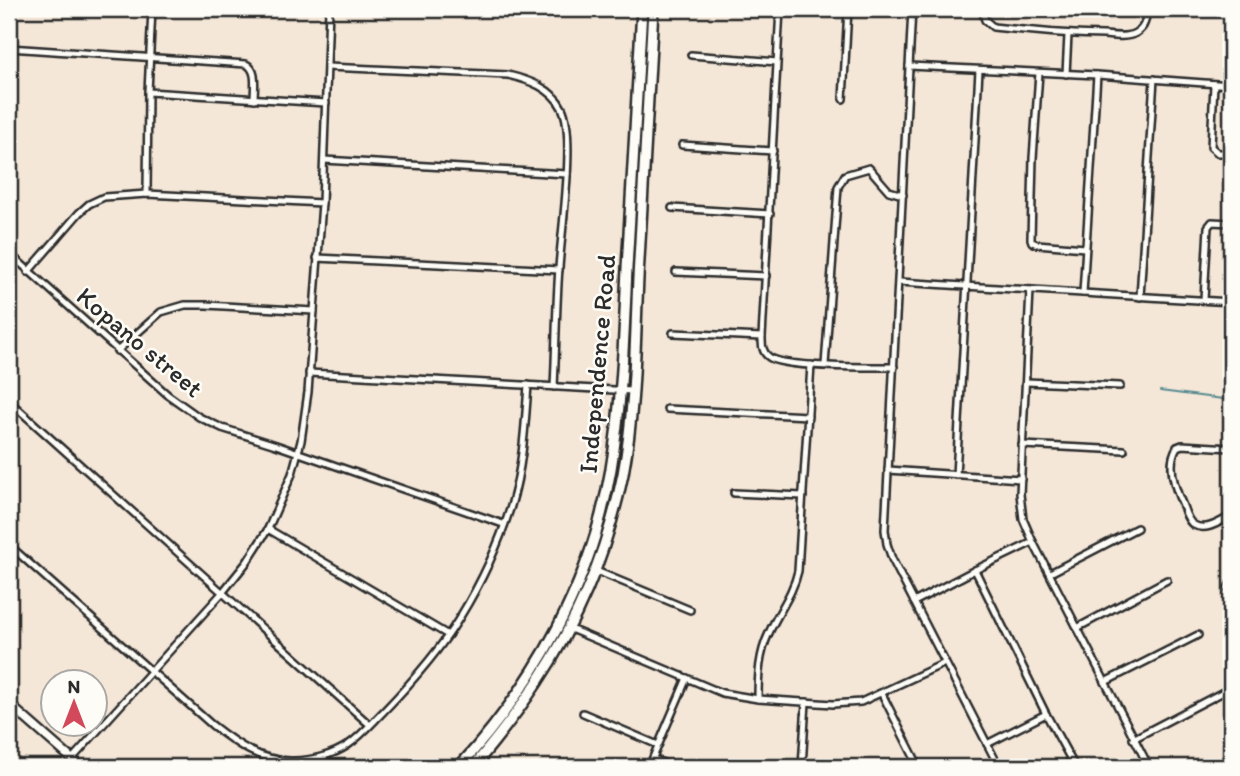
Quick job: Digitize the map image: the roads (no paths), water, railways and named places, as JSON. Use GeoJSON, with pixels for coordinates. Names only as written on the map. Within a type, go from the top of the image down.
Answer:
{"type":"FeatureCollection","features":[{"type":"Feature","properties":{"kind":"main road","name":"Independence Road"},"geometry":{"type":"LineString","coordinates":[[459,767],[504,715],[542,658],[582,573],[604,500],[611,469],[620,391],[642,9]]}},
{"type":"Feature","properties":{"kind":"main road","name":"Independence Road"},"geometry":{"type":"LineString","coordinates":[[473,767],[533,691],[570,628],[594,570],[616,502],[623,471],[632,391],[653,9]]}},
{"type":"Feature","properties":{"kind":"street"},"geometry":{"type":"LineString","coordinates":[[147,194],[152,9]]}},
{"type":"Feature","properties":{"kind":"street"},"geometry":{"type":"LineString","coordinates":[[72,759],[222,593],[255,551],[283,496],[298,453],[305,418],[322,203],[329,9]]}},
{"type":"Feature","properties":{"kind":"street"},"geometry":{"type":"LineString","coordinates":[[780,9],[763,351],[773,359],[811,365],[894,367]]}},
{"type":"Feature","properties":{"kind":"street"},"geometry":{"type":"LineString","coordinates":[[843,99],[848,9]]}},
{"type":"Feature","properties":{"kind":"street"},"geometry":{"type":"LineString","coordinates":[[912,9],[885,518],[887,544],[892,559],[999,767]]}},
{"type":"Feature","properties":{"kind":"street"},"geometry":{"type":"LineString","coordinates":[[982,9],[985,20],[993,27],[1068,35],[1121,36],[1141,30],[1145,24],[1146,9]]}},
{"type":"Feature","properties":{"kind":"street"},"geometry":{"type":"LineString","coordinates":[[1066,74],[1068,35]]}},
{"type":"Feature","properties":{"kind":"street"},"geometry":{"type":"LineString","coordinates":[[9,48],[248,64],[254,71],[254,99]]}},
{"type":"Feature","properties":{"kind":"street"},"geometry":{"type":"LineString","coordinates":[[691,55],[777,62]]}},
{"type":"Feature","properties":{"kind":"street"},"geometry":{"type":"LineString","coordinates":[[327,66],[508,75],[528,80],[557,100],[564,111],[568,147],[554,387]]}},
{"type":"Feature","properties":{"kind":"street"},"geometry":{"type":"LineString","coordinates":[[909,66],[1231,85]]}},
{"type":"Feature","properties":{"kind":"street"},"geometry":{"type":"LineString","coordinates":[[956,475],[978,70]]}},
{"type":"Feature","properties":{"kind":"street"},"geometry":{"type":"LineString","coordinates":[[1039,73],[1031,239],[1037,244],[1085,248]]}},
{"type":"Feature","properties":{"kind":"street"},"geometry":{"type":"LineString","coordinates":[[1083,293],[1097,75]]}},
{"type":"Feature","properties":{"kind":"street"},"geometry":{"type":"LineString","coordinates":[[1140,297],[1154,79]]}},
{"type":"Feature","properties":{"kind":"street"},"geometry":{"type":"LineString","coordinates":[[1214,83],[1211,147],[1219,153],[1231,153]]}},
{"type":"Feature","properties":{"kind":"street"},"geometry":{"type":"LineString","coordinates":[[148,92],[326,103]]}},
{"type":"Feature","properties":{"kind":"street"},"geometry":{"type":"LineString","coordinates":[[682,145],[773,151]]}},
{"type":"Feature","properties":{"kind":"street"},"geometry":{"type":"LineString","coordinates":[[324,160],[567,174]]}},
{"type":"Feature","properties":{"kind":"street"},"geometry":{"type":"LineString","coordinates":[[825,365],[838,187],[845,175],[869,168],[889,191],[903,195]]}},
{"type":"Feature","properties":{"kind":"street"},"geometry":{"type":"LineString","coordinates":[[28,272],[79,213],[89,204],[104,197],[147,194],[322,203]]}},
{"type":"Feature","properties":{"kind":"street"},"geometry":{"type":"LineString","coordinates":[[672,208],[769,214]]}},
{"type":"Feature","properties":{"kind":"street"},"geometry":{"type":"LineString","coordinates":[[1204,300],[1208,227],[1212,222],[1231,223]]}},
{"type":"Feature","properties":{"kind":"street","name":"Kopano street"},"geometry":{"type":"LineString","coordinates":[[9,253],[117,351],[168,395],[199,417],[222,428],[503,524]]}},
{"type":"Feature","properties":{"kind":"street"},"geometry":{"type":"LineString","coordinates":[[317,258],[559,270]]}},
{"type":"Feature","properties":{"kind":"street"},"geometry":{"type":"LineString","coordinates":[[676,272],[766,276]]}},
{"type":"Feature","properties":{"kind":"street"},"geometry":{"type":"LineString","coordinates":[[899,282],[1231,302]]}},
{"type":"Feature","properties":{"kind":"street"},"geometry":{"type":"LineString","coordinates":[[1030,290],[1022,445],[1023,519],[1149,767]]}},
{"type":"Feature","properties":{"kind":"street"},"geometry":{"type":"LineString","coordinates":[[117,351],[161,312],[185,305],[314,311]]}},
{"type":"Feature","properties":{"kind":"street"},"geometry":{"type":"LineString","coordinates":[[673,333],[762,337]]}},
{"type":"Feature","properties":{"kind":"street"},"geometry":{"type":"LineString","coordinates":[[758,699],[763,648],[797,576],[811,365]]}},
{"type":"Feature","properties":{"kind":"street"},"geometry":{"type":"LineString","coordinates":[[309,373],[632,391]]}},
{"type":"Feature","properties":{"kind":"street"},"geometry":{"type":"LineString","coordinates":[[1026,382],[1120,386]]}},
{"type":"Feature","properties":{"kind":"street"},"geometry":{"type":"LineString","coordinates":[[9,545],[241,747],[268,758],[294,762],[320,757],[351,743],[370,725],[401,693],[460,617],[497,544],[510,508],[521,463],[527,385]]}},
{"type":"Feature","properties":{"kind":"street"},"geometry":{"type":"LineString","coordinates":[[9,401],[370,725]]}},
{"type":"Feature","properties":{"kind":"street"},"geometry":{"type":"LineString","coordinates":[[667,408],[808,416]]}},
{"type":"Feature","properties":{"kind":"street"},"geometry":{"type":"LineString","coordinates":[[1022,445],[1124,450]]}},
{"type":"Feature","properties":{"kind":"street"},"geometry":{"type":"LineString","coordinates":[[1231,448],[1182,445],[1174,452],[1172,467],[1175,489],[1193,524],[1210,526],[1231,516]]}},
{"type":"Feature","properties":{"kind":"street"},"geometry":{"type":"LineString","coordinates":[[888,470],[1021,479]]}},
{"type":"Feature","properties":{"kind":"street"},"geometry":{"type":"LineString","coordinates":[[734,493],[803,496]]}},
{"type":"Feature","properties":{"kind":"street"},"geometry":{"type":"LineString","coordinates":[[1049,573],[1137,528]]}},
{"type":"Feature","properties":{"kind":"street"},"geometry":{"type":"LineString","coordinates":[[268,529],[448,635]]}},
{"type":"Feature","properties":{"kind":"street"},"geometry":{"type":"LineString","coordinates":[[914,602],[1033,542]]}},
{"type":"Feature","properties":{"kind":"street"},"geometry":{"type":"LineString","coordinates":[[594,570],[690,610]]}},
{"type":"Feature","properties":{"kind":"street"},"geometry":{"type":"LineString","coordinates":[[975,570],[1075,767]]}},
{"type":"Feature","properties":{"kind":"street"},"geometry":{"type":"LineString","coordinates":[[1077,628],[1167,580]]}},
{"type":"Feature","properties":{"kind":"street"},"geometry":{"type":"LineString","coordinates":[[1231,582],[1228,588],[1231,597]]}},
{"type":"Feature","properties":{"kind":"street"},"geometry":{"type":"LineString","coordinates":[[560,624],[722,693],[758,699],[851,704],[862,702],[945,663]]}},
{"type":"Feature","properties":{"kind":"street"},"geometry":{"type":"LineString","coordinates":[[1105,682],[1198,635]]}},
{"type":"Feature","properties":{"kind":"street"},"geometry":{"type":"LineString","coordinates":[[649,767],[687,678]]}},
{"type":"Feature","properties":{"kind":"street"},"geometry":{"type":"LineString","coordinates":[[1133,739],[1227,690]]}},
{"type":"Feature","properties":{"kind":"street"},"geometry":{"type":"LineString","coordinates":[[882,694],[919,767]]}},
{"type":"Feature","properties":{"kind":"street"},"geometry":{"type":"LineString","coordinates":[[802,767],[806,702]]}},
{"type":"Feature","properties":{"kind":"street"},"geometry":{"type":"LineString","coordinates":[[9,704],[81,767]]}},
{"type":"Feature","properties":{"kind":"street"},"geometry":{"type":"LineString","coordinates":[[583,713],[659,745]]}},
{"type":"Feature","properties":{"kind":"street"},"geometry":{"type":"LineString","coordinates":[[987,744],[1046,714]]}},
{"type":"Feature","properties":{"kind":"street"},"geometry":{"type":"LineString","coordinates":[[653,759],[673,767]]}},
{"type":"Feature","properties":{"kind":"street"},"geometry":{"type":"LineString","coordinates":[[1216,767],[1231,759]]}},
{"type":"Feature","properties":{"kind":"waterway"},"geometry":{"type":"LineString","coordinates":[[1160,391],[1231,400]]}}]}
